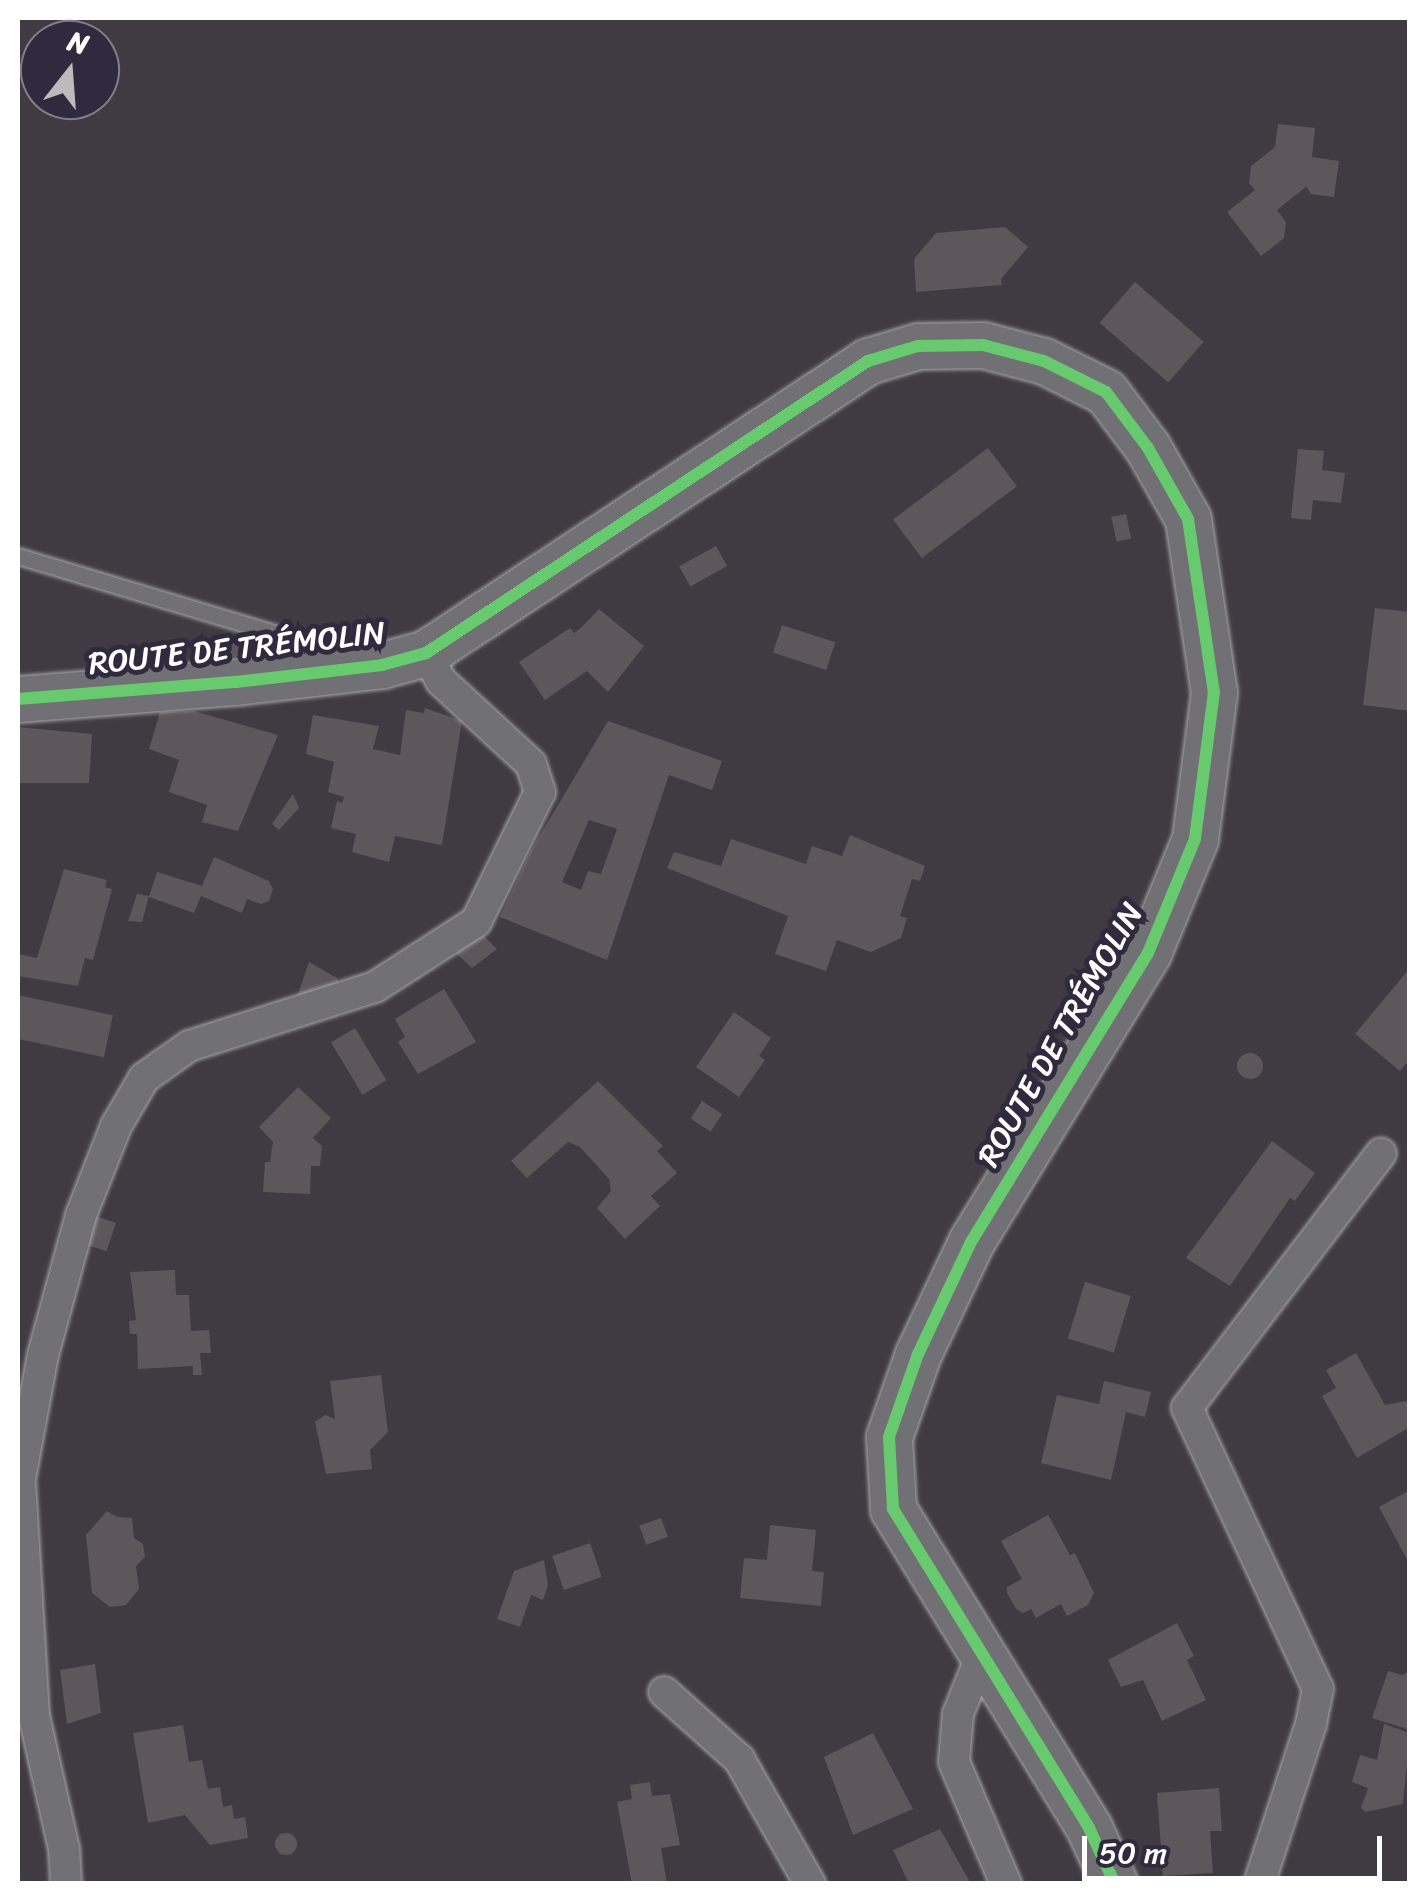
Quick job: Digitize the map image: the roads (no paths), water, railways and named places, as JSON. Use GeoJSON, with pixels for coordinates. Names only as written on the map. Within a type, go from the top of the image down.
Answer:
{"type":"FeatureCollection","features":[{"type":"Feature","properties":{"kind":"street","name":"ROUTE DE TRÉMOLIN"},"geometry":{"type":"LineString","coordinates":[[18,698],[236,682],[382,665],[426,653],[868,361],[918,346],[983,345],[1044,361],[1106,392],[1148,448],[1188,518],[1214,692],[1195,839],[1148,954],[970,1242],[918,1354],[889,1437],[892,1510],[1088,1828],[1115,1884]]}},
{"type":"Feature","properties":{"kind":"street"},"geometry":{"type":"LineString","coordinates":[[66,1884],[64,1849],[34,1716],[20,1480],[42,1355],[80,1215],[116,1126],[144,1078],[188,1046],[375,986],[476,922],[540,792],[531,764],[441,681],[426,653]]}},
{"type":"Feature","properties":{"kind":"street"},"geometry":{"type":"LineString","coordinates":[[1260,1884],[1311,1724],[1318,1689],[1187,1408],[1381,1153]]}},
{"type":"Feature","properties":{"kind":"street"},"geometry":{"type":"LineString","coordinates":[[980,1658],[958,1714],[954,1762],[1006,1884]]}},
{"type":"Feature","properties":{"kind":"street"},"geometry":{"type":"LineString","coordinates":[[664,1692],[739,1759],[810,1884]]}},
{"type":"Feature","properties":{"kind":"lane"},"geometry":{"type":"LineString","coordinates":[[18,556],[382,665]]}}]}
